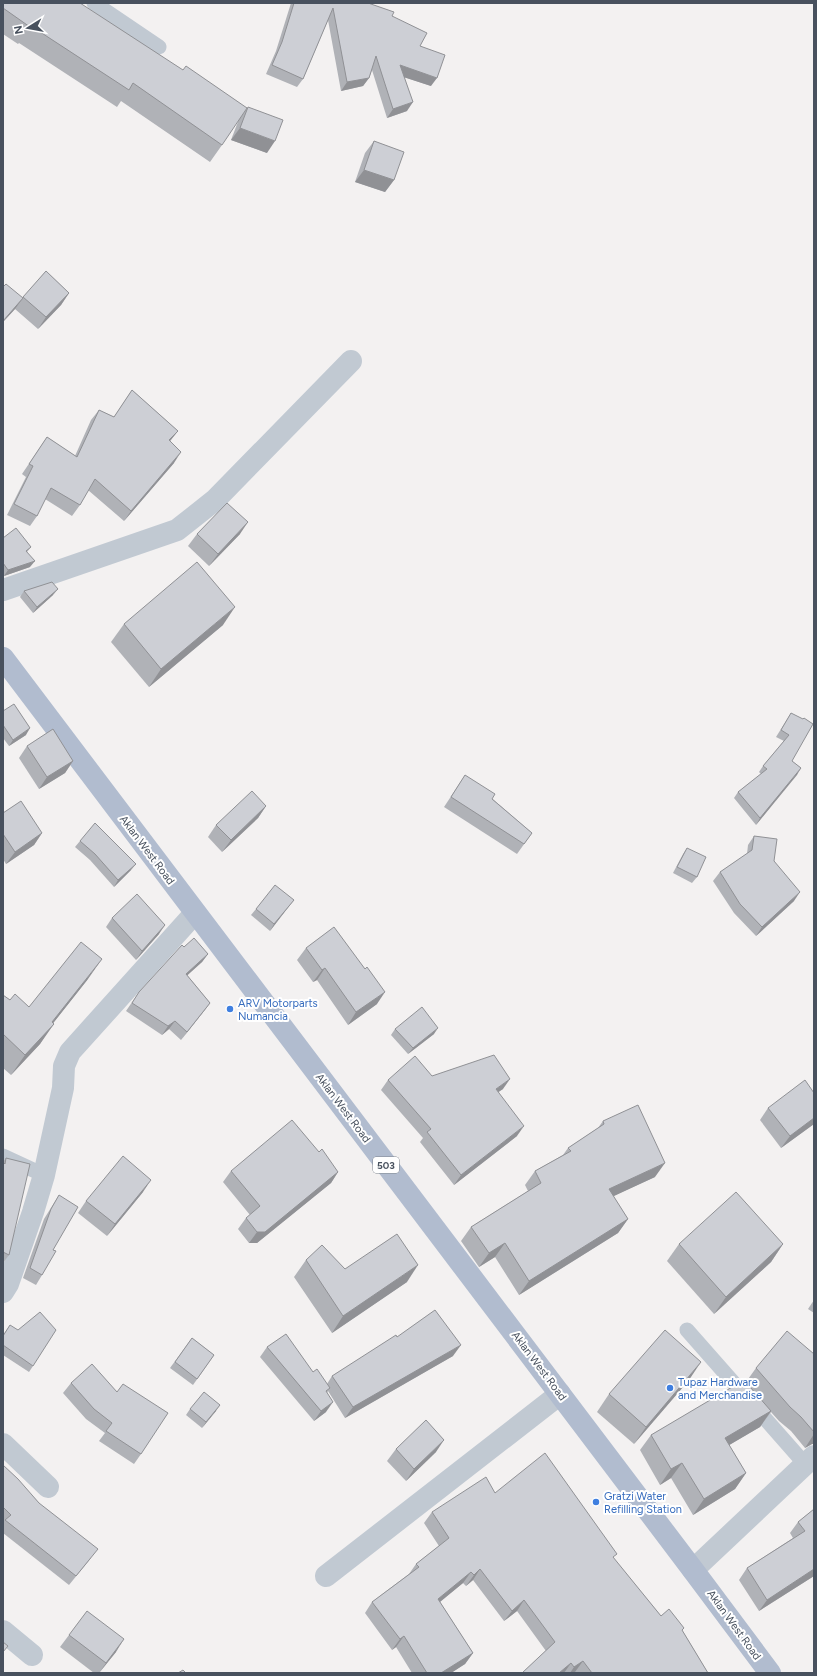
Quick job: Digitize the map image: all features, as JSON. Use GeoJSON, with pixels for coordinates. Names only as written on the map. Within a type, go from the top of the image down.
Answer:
{"type":"FeatureCollection","features":[{"type":"Feature","properties":{"kind":"main road","name":"Aklan West Road"},"geometry":{"type":"LineString","coordinates":[[3,658],[770,1673]]}},
{"type":"Feature","properties":{"kind":"street"},"geometry":{"type":"LineString","coordinates":[[3,590],[177,530],[216,500],[351,361]]}},
{"type":"Feature","properties":{"kind":"street"},"geometry":{"type":"LineString","coordinates":[[3,1292],[8,1284],[44,1175],[63,1088],[64,1066],[70,1052],[195,913]]}},
{"type":"Feature","properties":{"kind":"street"},"geometry":{"type":"LineString","coordinates":[[326,1576],[560,1394]]}},
{"type":"Feature","properties":{"kind":"street"},"geometry":{"type":"LineString","coordinates":[[3,1444],[48,1487]]}},
{"type":"Feature","properties":{"kind":"street"},"geometry":{"type":"LineString","coordinates":[[693,1570],[809,1460]]}},
{"type":"Feature","properties":{"kind":"street"},"geometry":{"type":"LineString","coordinates":[[3,1631],[32,1655]]}},
{"type":"Feature","properties":{"kind":"lane"},"geometry":{"type":"LineString","coordinates":[[94,3],[159,46]]}},
{"type":"Feature","properties":{"kind":"lane"},"geometry":{"type":"LineString","coordinates":[[3,1156],[44,1175]]}},
{"type":"Feature","properties":{"kind":"lane"},"geometry":{"type":"LineString","coordinates":[[687,1330],[809,1460]]}},
{"type":"Feature","properties":{"kind":"building"},"geometry":{"type":"Polygon","coordinates":[[[3,3],[80,3],[183,70],[186,66],[247,108],[222,145],[133,83],[129,90],[31,26],[30,27],[3,8],[3,3]]]}},
{"type":"Feature","properties":{"kind":"building"},"geometry":{"type":"Polygon","coordinates":[[[294,3],[368,3],[394,12],[392,16],[427,33],[420,46],[445,55],[437,78],[400,65],[413,102],[393,109],[376,56],[369,78],[347,82],[333,8],[303,79],[272,65],[282,42],[294,3]]]}},
{"type":"Feature","properties":{"kind":"building"},"geometry":{"type":"Polygon","coordinates":[[[248,107],[283,120],[275,141],[240,128],[248,107]]]}},
{"type":"Feature","properties":{"kind":"building"},"geometry":{"type":"Polygon","coordinates":[[[374,141],[404,152],[394,180],[364,170],[374,141]]]}},
{"type":"Feature","properties":{"kind":"building"},"geometry":{"type":"Polygon","coordinates":[[[46,271],[69,293],[46,317],[23,297],[46,271]]]}},
{"type":"Feature","properties":{"kind":"building"},"geometry":{"type":"Polygon","coordinates":[[[6,284],[23,298],[3,321],[3,287],[6,284]]]}},
{"type":"Feature","properties":{"kind":"building"},"geometry":{"type":"Polygon","coordinates":[[[132,390],[178,431],[169,440],[181,452],[131,511],[95,479],[80,505],[51,488],[37,516],[14,504],[33,466],[29,464],[47,437],[77,457],[99,410],[114,417],[132,390]]]}},
{"type":"Feature","properties":{"kind":"building"},"geometry":{"type":"Polygon","coordinates":[[[227,503],[248,522],[218,554],[197,534],[227,503]]]}},
{"type":"Feature","properties":{"kind":"building"},"geometry":{"type":"Polygon","coordinates":[[[16,528],[31,547],[26,551],[35,561],[8,570],[3,563],[3,538],[16,528]]]}},
{"type":"Feature","properties":{"kind":"building"},"geometry":{"type":"Polygon","coordinates":[[[197,562],[235,607],[161,669],[124,624],[197,562]]]}},
{"type":"Feature","properties":{"kind":"building"},"geometry":{"type":"Polygon","coordinates":[[[52,582],[58,589],[37,607],[24,591],[52,582]]]}},
{"type":"Feature","properties":{"kind":"building"},"geometry":{"type":"Polygon","coordinates":[[[14,704],[30,728],[13,740],[3,725],[3,711],[14,704]]]}},
{"type":"Feature","properties":{"kind":"building"},"geometry":{"type":"Polygon","coordinates":[[[791,713],[803,719],[804,718],[813,724],[792,761],[801,768],[760,818],[738,792],[767,769],[763,766],[789,735],[781,730],[791,713]]]}},
{"type":"Feature","properties":{"kind":"building"},"geometry":{"type":"Polygon","coordinates":[[[53,729],[73,761],[47,777],[27,746],[53,729]]]}},
{"type":"Feature","properties":{"kind":"building"},"geometry":{"type":"Polygon","coordinates":[[[465,775],[495,794],[492,799],[532,833],[524,844],[451,797],[465,775]]]}},
{"type":"Feature","properties":{"kind":"building"},"geometry":{"type":"Polygon","coordinates":[[[252,791],[266,806],[231,840],[216,825],[252,791]]]}},
{"type":"Feature","properties":{"kind":"building"},"geometry":{"type":"Polygon","coordinates":[[[21,801],[42,833],[15,852],[3,834],[3,813],[21,801]]]}},
{"type":"Feature","properties":{"kind":"building"},"geometry":{"type":"Polygon","coordinates":[[[95,823],[136,864],[118,880],[95,854],[80,841],[95,823]]]}},
{"type":"Feature","properties":{"kind":"building"},"geometry":{"type":"Polygon","coordinates":[[[754,836],[777,839],[774,861],[800,892],[762,927],[740,904],[720,872],[752,850],[754,836]]]}},
{"type":"Feature","properties":{"kind":"building"},"geometry":{"type":"Polygon","coordinates":[[[687,848],[706,857],[697,877],[677,867],[687,848]]]}},
{"type":"Feature","properties":{"kind":"building"},"geometry":{"type":"Polygon","coordinates":[[[275,885],[294,900],[274,924],[256,909],[275,885]]]}},
{"type":"Feature","properties":{"kind":"building"},"geometry":{"type":"Polygon","coordinates":[[[137,894],[165,925],[142,951],[112,918],[137,894]]]}},
{"type":"Feature","properties":{"kind":"building"},"geometry":{"type":"Polygon","coordinates":[[[334,927],[365,969],[367,967],[385,992],[356,1012],[325,968],[322,970],[306,948],[334,927]]]}},
{"type":"Feature","properties":{"kind":"building"},"geometry":{"type":"Polygon","coordinates":[[[194,938],[208,954],[186,974],[210,1003],[187,1032],[175,1021],[168,1026],[132,1003],[139,992],[182,945],[184,947],[194,938]]]}},
{"type":"Feature","properties":{"kind":"building"},"geometry":{"type":"Polygon","coordinates":[[[81,942],[102,959],[52,1022],[54,1024],[25,1055],[3,1034],[3,995],[10,1000],[15,994],[29,1007],[81,942]]]}},
{"type":"Feature","properties":{"kind":"building"},"geometry":{"type":"Polygon","coordinates":[[[422,1007],[438,1028],[413,1048],[395,1029],[422,1007]]]}},
{"type":"Feature","properties":{"kind":"building"},"geometry":{"type":"Polygon","coordinates":[[[494,1055],[510,1079],[496,1089],[524,1126],[461,1175],[427,1132],[431,1129],[388,1080],[415,1056],[432,1076],[494,1055]]]}},
{"type":"Feature","properties":{"kind":"building"},"geometry":{"type":"Polygon","coordinates":[[[805,1080],[814,1093],[814,1118],[790,1136],[768,1108],[805,1080]]]}},
{"type":"Feature","properties":{"kind":"building"},"geometry":{"type":"Polygon","coordinates":[[[638,1105],[665,1163],[609,1189],[628,1219],[529,1281],[505,1243],[489,1253],[471,1227],[541,1183],[535,1171],[571,1151],[568,1148],[604,1124],[603,1121],[638,1105]]]}},
{"type":"Feature","properties":{"kind":"building"},"geometry":{"type":"Polygon","coordinates":[[[292,1120],[319,1152],[322,1149],[338,1172],[265,1232],[257,1232],[246,1218],[260,1206],[231,1171],[292,1120]]]}},
{"type":"Feature","properties":{"kind":"building"},"geometry":{"type":"Polygon","coordinates":[[[123,1156],[151,1180],[115,1224],[86,1201],[123,1156]]]}},
{"type":"Feature","properties":{"kind":"building"},"geometry":{"type":"Polygon","coordinates":[[[6,1158],[30,1164],[9,1255],[3,1252],[3,1162],[5,1164],[6,1158]]]}},
{"type":"Feature","properties":{"kind":"building"},"geometry":{"type":"Polygon","coordinates":[[[736,1192],[783,1244],[726,1297],[679,1244],[736,1192]]]}},
{"type":"Feature","properties":{"kind":"building"},"geometry":{"type":"Polygon","coordinates":[[[59,1195],[78,1207],[53,1250],[56,1251],[42,1275],[30,1268],[51,1209],[59,1195]]]}},
{"type":"Feature","properties":{"kind":"building"},"geometry":{"type":"Polygon","coordinates":[[[397,1234],[418,1265],[343,1316],[306,1260],[322,1245],[345,1269],[397,1234]]]}},
{"type":"Feature","properties":{"kind":"building"},"geometry":{"type":"Polygon","coordinates":[[[435,1310],[461,1345],[353,1407],[332,1376],[396,1335],[397,1337],[435,1310]]]}},
{"type":"Feature","properties":{"kind":"building"},"geometry":{"type":"Polygon","coordinates":[[[40,1312],[56,1330],[33,1366],[3,1345],[3,1336],[10,1325],[18,1330],[40,1312]]]}},
{"type":"Feature","properties":{"kind":"building"},"geometry":{"type":"Polygon","coordinates":[[[665,1330],[701,1362],[646,1427],[609,1394],[665,1330]]]}},
{"type":"Feature","properties":{"kind":"building"},"geometry":{"type":"Polygon","coordinates":[[[787,1331],[814,1354],[814,1432],[756,1368],[787,1331]]]}},
{"type":"Feature","properties":{"kind":"building"},"geometry":{"type":"Polygon","coordinates":[[[286,1334],[313,1372],[317,1369],[330,1388],[326,1391],[333,1402],[321,1411],[267,1347],[286,1334]]]}},
{"type":"Feature","properties":{"kind":"building"},"geometry":{"type":"Polygon","coordinates":[[[192,1338],[214,1355],[197,1379],[175,1362],[192,1338]]]}},
{"type":"Feature","properties":{"kind":"building"},"geometry":{"type":"Polygon","coordinates":[[[92,1364],[117,1392],[123,1384],[168,1413],[141,1454],[106,1431],[112,1423],[94,1409],[71,1383],[92,1364]]]}},
{"type":"Feature","properties":{"kind":"building"},"geometry":{"type":"Polygon","coordinates":[[[744,1380],[771,1411],[725,1438],[746,1473],[704,1499],[682,1463],[671,1469],[651,1435],[744,1380]]]}},
{"type":"Feature","properties":{"kind":"building"},"geometry":{"type":"Polygon","coordinates":[[[204,1392],[220,1405],[206,1422],[190,1409],[204,1392]]]}},
{"type":"Feature","properties":{"kind":"building"},"geometry":{"type":"Polygon","coordinates":[[[426,1420],[444,1440],[414,1469],[396,1449],[426,1420]]]}},
{"type":"Feature","properties":{"kind":"building"},"geometry":{"type":"Polygon","coordinates":[[[545,1453],[617,1554],[613,1557],[661,1616],[669,1609],[684,1628],[682,1630],[708,1673],[592,1673],[583,1661],[574,1667],[571,1663],[559,1673],[522,1673],[555,1642],[524,1600],[512,1611],[480,1569],[474,1575],[471,1572],[438,1599],[473,1653],[441,1673],[427,1673],[404,1636],[400,1639],[372,1602],[419,1567],[416,1564],[449,1538],[432,1512],[486,1477],[495,1493],[545,1453]]]}},
{"type":"Feature","properties":{"kind":"building"},"geometry":{"type":"Polygon","coordinates":[[[3,1465],[18,1479],[39,1503],[98,1549],[76,1576],[5,1520],[11,1515],[3,1507],[3,1465]]]}},
{"type":"Feature","properties":{"kind":"building"},"geometry":{"type":"Polygon","coordinates":[[[814,1509],[814,1569],[767,1600],[747,1568],[805,1531],[798,1522],[814,1509]]]}},
{"type":"Feature","properties":{"kind":"building"},"geometry":{"type":"Polygon","coordinates":[[[87,1611],[124,1639],[106,1663],[69,1635],[87,1611]]]}},
{"type":"Feature","properties":{"kind":"building"},"geometry":{"type":"Polygon","coordinates":[[[3,1642],[8,1646],[3,1652],[3,1642]]]}},
{"type":"Feature","properties":{"kind":"building"},"geometry":{"type":"Polygon","coordinates":[[[183,1670],[186,1673],[178,1673],[183,1670]]]}},
{"type":"Feature","properties":{"kind":"place","name":"ARV Motorparts Numancia"},"geometry":{"type":"Point","coordinates":[230,1009]}},
{"type":"Feature","properties":{"kind":"place","name":"Tupaz Hardware and Merchandise"},"geometry":{"type":"Point","coordinates":[670,1388]}},
{"type":"Feature","properties":{"kind":"place","name":"Gratzi Water Refilling Station"},"geometry":{"type":"Point","coordinates":[596,1502]}}]}
